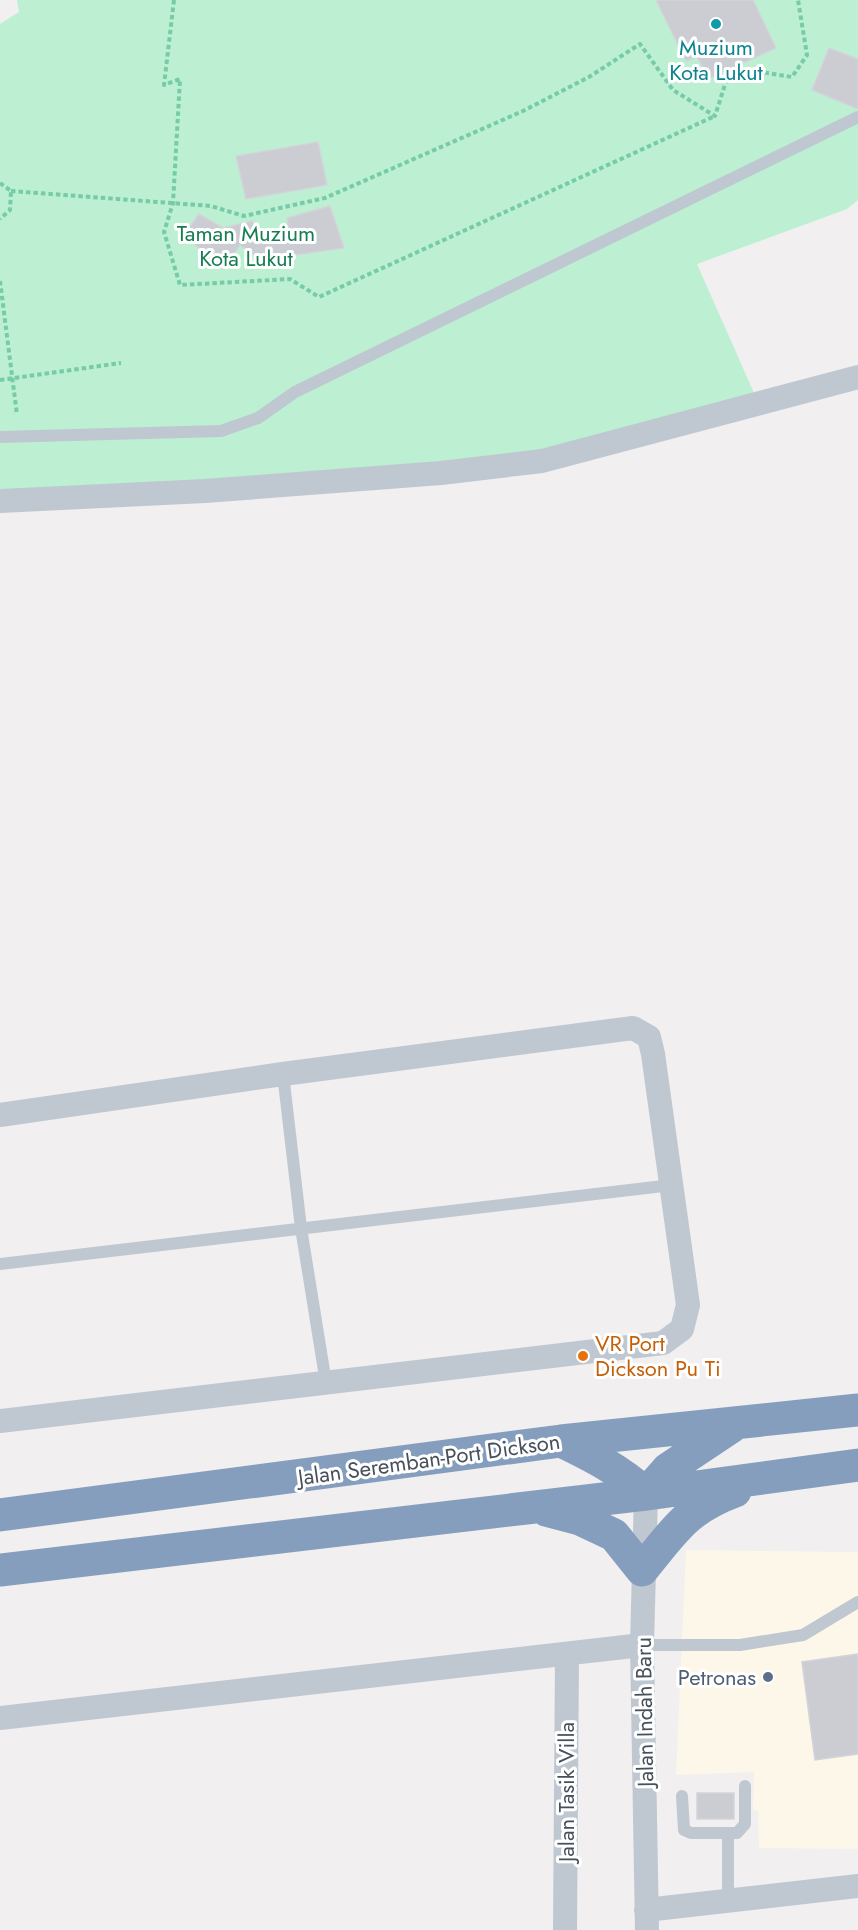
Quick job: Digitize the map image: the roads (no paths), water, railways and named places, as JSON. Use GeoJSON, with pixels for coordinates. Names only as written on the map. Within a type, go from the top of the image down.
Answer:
{"type":"FeatureCollection","features":[{"type":"Feature","properties":{"kind":"highway","name":"Jalan Seremban-Port Dickson"},"geometry":{"type":"LineString","coordinates":[[0,1515],[561,1441],[858,1410]]}},
{"type":"Feature","properties":{"kind":"highway"},"geometry":{"type":"LineString","coordinates":[[646,1494],[668,1469],[738,1423]]}},
{"type":"Feature","properties":{"kind":"highway"},"geometry":{"type":"LineString","coordinates":[[561,1441],[602,1460],[626,1476],[646,1494]]}},
{"type":"Feature","properties":{"kind":"highway"},"geometry":{"type":"LineString","coordinates":[[5,1571],[646,1494],[858,1465]]}},
{"type":"Feature","properties":{"kind":"highway"},"geometry":{"type":"LineString","coordinates":[[532,1507],[580,1519],[614,1535],[642,1570],[685,1517],[714,1499],[768,1478]]}},
{"type":"Feature","properties":{"kind":"street"},"geometry":{"type":"LineString","coordinates":[[0,501],[228,489],[441,473],[542,461],[858,378]]}},
{"type":"Feature","properties":{"kind":"street"},"geometry":{"type":"LineString","coordinates":[[0,1115],[283,1074],[633,1028],[649,1037],[688,1305],[682,1329],[663,1342],[0,1421]]}},
{"type":"Feature","properties":{"kind":"street","name":"Jalan Indah Baru"},"geometry":{"type":"LineString","coordinates":[[646,1494],[642,1570],[642,1645],[647,1920]]}},
{"type":"Feature","properties":{"kind":"street"},"geometry":{"type":"LineString","coordinates":[[0,1718],[642,1645]]}},
{"type":"Feature","properties":{"kind":"street","name":"Jalan Tasik Villa"},"geometry":{"type":"LineString","coordinates":[[565,1930],[567,1654]]}},
{"type":"Feature","properties":{"kind":"street"},"geometry":{"type":"LineString","coordinates":[[647,1920],[728,1900],[858,1886]]}},
{"type":"Feature","properties":{"kind":"lane"},"geometry":{"type":"LineString","coordinates":[[0,437],[221,431],[258,418],[295,392],[858,117]]}},
{"type":"Feature","properties":{"kind":"lane"},"geometry":{"type":"LineString","coordinates":[[283,1074],[301,1228],[326,1383]]}},
{"type":"Feature","properties":{"kind":"lane"},"geometry":{"type":"LineString","coordinates":[[0,1264],[672,1185]]}},
{"type":"Feature","properties":{"kind":"lane"},"geometry":{"type":"LineString","coordinates":[[642,1645],[740,1645],[802,1635],[858,1602]]}},
{"type":"Feature","properties":{"kind":"lane"},"geometry":{"type":"LineString","coordinates":[[682,1796],[684,1830],[691,1833],[737,1833],[745,1824],[745,1786]]}},
{"type":"Feature","properties":{"kind":"lane"},"geometry":{"type":"LineString","coordinates":[[728,1833],[728,1900]]}},
{"type":"Feature","properties":{"kind":"place","name":"Muzium Kota Lukut"},"geometry":{"type":"Point","coordinates":[716,24]}},
{"type":"Feature","properties":{"kind":"place","name":"VR Port Dickson Pu Ti"},"geometry":{"type":"Point","coordinates":[583,1356]}},
{"type":"Feature","properties":{"kind":"place","name":"Petronas"},"geometry":{"type":"Point","coordinates":[768,1677]}},
{"type":"Feature","properties":{"kind":"park label","name":"Taman Muzium Kota Lukut"},"geometry":{"type":"Point","coordinates":[246,246]}}]}
